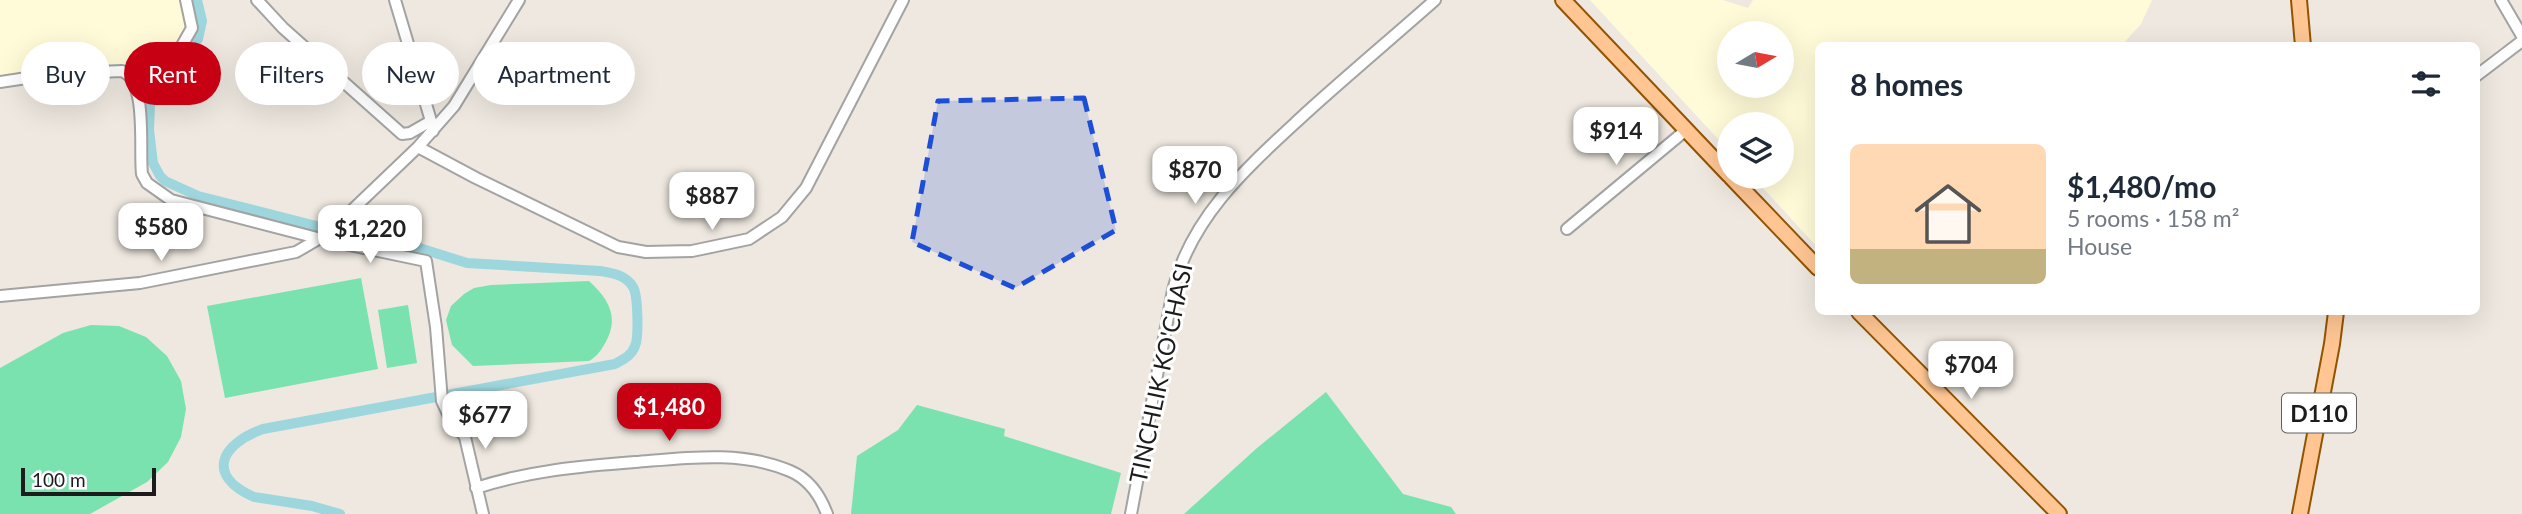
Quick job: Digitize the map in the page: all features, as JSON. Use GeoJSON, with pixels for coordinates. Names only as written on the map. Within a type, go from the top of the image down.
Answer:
{"type":"FeatureCollection","features":[{"type":"Feature","properties":{"kind":"main road"},"geometry":{"type":"LineString","coordinates":[[1563,0],[1717,162]]}},
{"type":"Feature","properties":{"kind":"main road"},"geometry":{"type":"LineString","coordinates":[[2299,0],[2303,42]]}},
{"type":"Feature","properties":{"kind":"main road"},"geometry":{"type":"LineString","coordinates":[[1742,189],[1815,265]]}},
{"type":"Feature","properties":{"kind":"main road"},"geometry":{"type":"LineString","coordinates":[[1862,315],[2059,514]]}},
{"type":"Feature","properties":{"kind":"main road","name":"D110"},"geometry":{"type":"LineString","coordinates":[[2300,514],[2335,315]]}},
{"type":"Feature","properties":{"kind":"street"},"geometry":{"type":"LineString","coordinates":[[184,42],[192,28],[186,0]]}},
{"type":"Feature","properties":{"kind":"street"},"geometry":{"type":"LineString","coordinates":[[257,0],[283,28],[402,134],[432,126]]}},
{"type":"Feature","properties":{"kind":"street"},"geometry":{"type":"LineString","coordinates":[[395,0],[432,126]]}},
{"type":"Feature","properties":{"kind":"street"},"geometry":{"type":"LineString","coordinates":[[0,296],[165,279],[296,252],[324,237],[418,147],[432,126],[454,106],[519,0]]}},
{"type":"Feature","properties":{"kind":"street"},"geometry":{"type":"LineString","coordinates":[[418,147],[499,190],[618,247],[646,252],[681,251],[714,248],[749,239],[782,217],[806,188],[903,0]]}},
{"type":"Feature","properties":{"kind":"street","name":"TINCHLIK KO'CHASI"},"geometry":{"type":"LineString","coordinates":[[1131,514],[1173,290],[1180,265],[1191,242],[1216,203],[1247,167],[1435,0]]}},
{"type":"Feature","properties":{"kind":"street"},"geometry":{"type":"LineString","coordinates":[[2501,0],[2522,36]]}},
{"type":"Feature","properties":{"kind":"street"},"geometry":{"type":"LineString","coordinates":[[2480,73],[2522,41]]}},
{"type":"Feature","properties":{"kind":"street"},"geometry":{"type":"LineString","coordinates":[[0,82],[53,74],[124,72]]}},
{"type":"Feature","properties":{"kind":"street"},"geometry":{"type":"LineString","coordinates":[[139,105],[142,174],[147,183],[171,200],[426,261],[444,407],[465,437],[482,514]]}},
{"type":"Feature","properties":{"kind":"street"},"geometry":{"type":"LineString","coordinates":[[1567,229],[1686,130]]}},
{"type":"Feature","properties":{"kind":"street"},"geometry":{"type":"LineString","coordinates":[[476,488],[512,478],[579,467],[710,457],[748,460],[790,471],[812,486],[822,500],[827,514]]}},
{"type":"Feature","properties":{"kind":"highlighted area"},"geometry":{"type":"Polygon","coordinates":[[[1084,98],[1116,230],[1015,288],[912,242],[938,101],[1084,98]]]}},
{"type":"Feature","properties":{"kind":"shaded area"},"geometry":{"type":"Polygon","coordinates":[[[0,0],[182,0],[188,26],[180,42],[124,42],[124,71],[110,70],[110,42],[21,42],[21,72],[0,75],[0,0]]]}},
{"type":"Feature","properties":{"kind":"shaded area"},"geometry":{"type":"Polygon","coordinates":[[[1590,0],[1723,0],[1748,8],[1753,0],[2152,0],[2141,24],[2125,42],[1815,42],[1815,245],[1764,189],[1794,189],[1794,112],[1717,112],[1717,138],[1590,0]]]}},
{"type":"Feature","properties":{"kind":"green space"},"geometry":{"type":"Polygon","coordinates":[[[361,278],[378,369],[225,398],[207,306],[361,278]]]}},
{"type":"Feature","properties":{"kind":"green space"},"geometry":{"type":"Polygon","coordinates":[[[589,281],[607,303],[612,318],[609,336],[598,354],[589,361],[473,366],[452,345],[446,320],[451,306],[474,288],[589,281]]]}},
{"type":"Feature","properties":{"kind":"green space"},"geometry":{"type":"Polygon","coordinates":[[[408,305],[417,363],[387,368],[378,310],[408,305]]]}},
{"type":"Feature","properties":{"kind":"green space"},"geometry":{"type":"Polygon","coordinates":[[[91,325],[119,326],[146,337],[167,356],[181,381],[186,409],[181,437],[168,462],[147,482],[90,514],[0,514],[0,368],[63,333],[91,325]]]}},
{"type":"Feature","properties":{"kind":"green space"},"geometry":{"type":"Polygon","coordinates":[[[1326,392],[1403,494],[1451,507],[1456,514],[1184,514],[1257,448],[1326,392]]]}},
{"type":"Feature","properties":{"kind":"green space"},"geometry":{"type":"Polygon","coordinates":[[[917,405],[1005,429],[1004,436],[1121,473],[1111,514],[851,514],[857,456],[898,430],[917,405]]]}},
{"type":"Feature","properties":{"kind":"waterway"},"geometry":{"type":"LineString","coordinates":[[197,0],[202,21],[198,39],[166,72],[152,94],[150,104],[149,130],[153,163],[165,181],[198,196],[332,230],[416,247],[467,263],[600,271],[618,275],[627,280],[635,291],[635,346],[630,354],[615,364],[263,429],[237,443],[224,460],[224,470],[229,479],[254,497],[312,506],[340,514]]}}]}
